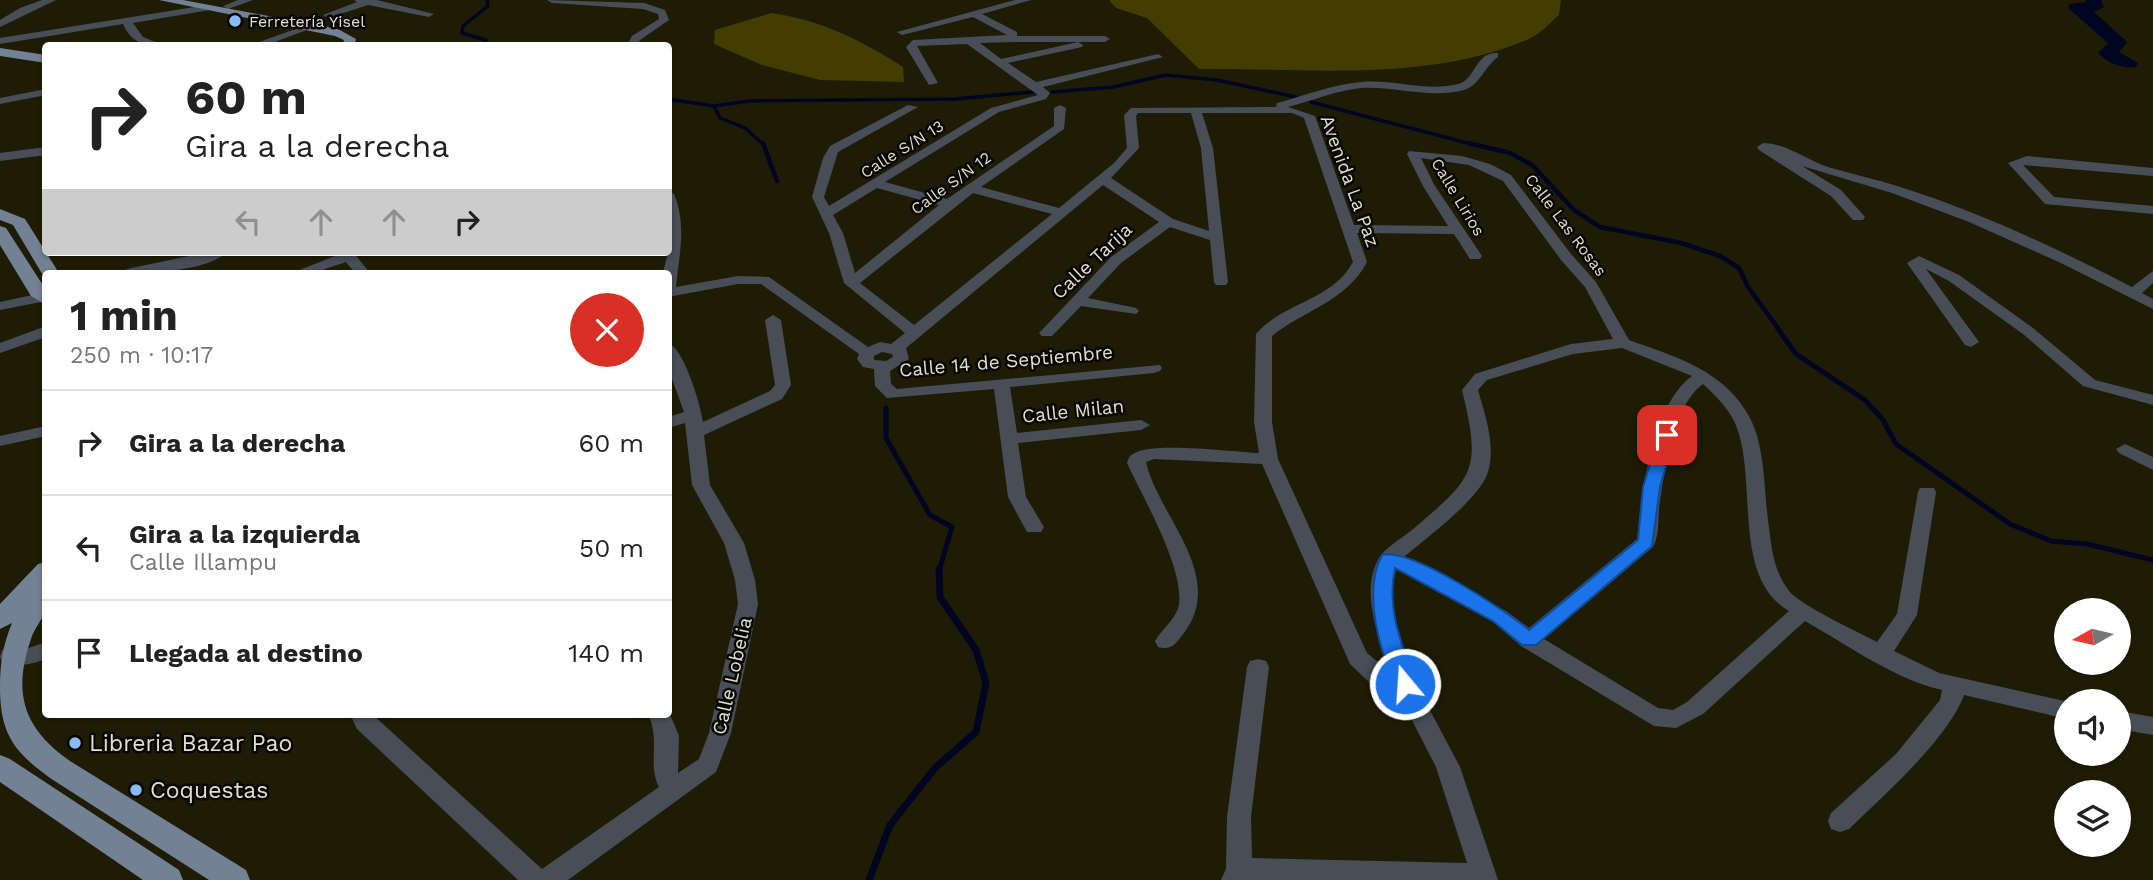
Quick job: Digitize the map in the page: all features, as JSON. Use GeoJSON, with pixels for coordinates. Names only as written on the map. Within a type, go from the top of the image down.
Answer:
{"type":"FeatureCollection","features":[{"type":"Feature","properties":{"kind":"main road"},"geometry":{"type":"LineString","coordinates":[[165,0],[319,22],[356,31],[363,38],[362,42]]}},
{"type":"Feature","properties":{"kind":"main road"},"geometry":{"type":"LineString","coordinates":[[192,0],[217,7]]}},
{"type":"Feature","properties":{"kind":"main road"},"geometry":{"type":"LineString","coordinates":[[319,22],[350,38],[349,42]]}},
{"type":"Feature","properties":{"kind":"main road"},"geometry":{"type":"LineString","coordinates":[[0,43],[42,52]]}},
{"type":"Feature","properties":{"kind":"main road"},"geometry":{"type":"LineString","coordinates":[[0,52],[42,58]]}},
{"type":"Feature","properties":{"kind":"main road"},"geometry":{"type":"LineString","coordinates":[[0,214],[19,222],[48,270]]}},
{"type":"Feature","properties":{"kind":"main road"},"geometry":{"type":"LineString","coordinates":[[0,231],[7,254],[42,296]]}},
{"type":"Feature","properties":{"kind":"main road"},"geometry":{"type":"LineString","coordinates":[[7,254],[33,247]]}},
{"type":"Feature","properties":{"kind":"main road"},"geometry":{"type":"LineString","coordinates":[[0,620],[42,574]]}},
{"type":"Feature","properties":{"kind":"main road"},"geometry":{"type":"LineString","coordinates":[[42,598],[20,628],[5,657],[5,685],[18,729],[47,760],[235,880]]}},
{"type":"Feature","properties":{"kind":"main road"},"geometry":{"type":"LineString","coordinates":[[0,766],[15,779],[168,880]]}},
{"type":"Feature","properties":{"kind":"street"},"geometry":{"type":"LineString","coordinates":[[0,24],[23,10],[51,0]]}},
{"type":"Feature","properties":{"kind":"street"},"geometry":{"type":"LineString","coordinates":[[0,43],[248,0]]}},
{"type":"Feature","properties":{"kind":"street"},"geometry":{"type":"LineString","coordinates":[[264,42],[319,22],[366,0],[429,14]]}},
{"type":"Feature","properties":{"kind":"street"},"geometry":{"type":"LineString","coordinates":[[552,0],[644,6],[663,12],[664,20],[634,42]]}},
{"type":"Feature","properties":{"kind":"street"},"geometry":{"type":"LineString","coordinates":[[902,32],[1026,0]]}},
{"type":"Feature","properties":{"kind":"street"},"geometry":{"type":"LineString","coordinates":[[975,14],[1013,34],[1010,39]]}},
{"type":"Feature","properties":{"kind":"street"},"geometry":{"type":"LineString","coordinates":[[127,20],[130,32],[148,42]]}},
{"type":"Feature","properties":{"kind":"street"},"geometry":{"type":"LineString","coordinates":[[933,83],[911,47],[920,41],[1105,39],[1000,62]]}},
{"type":"Feature","properties":{"kind":"street"},"geometry":{"type":"LineString","coordinates":[[968,40],[1034,86],[1158,58]]}},
{"type":"Feature","properties":{"kind":"street"},"geometry":{"type":"LineString","coordinates":[[896,348],[1103,179],[1133,148],[1130,116],[1135,110],[1155,104],[1292,104],[1312,95],[1367,85],[1415,90],[1458,88],[1470,82],[1483,62],[1494,55]]}},
{"type":"Feature","properties":{"kind":"street","name":"Calle S/N 13"},"geometry":{"type":"LineString","coordinates":[[825,214],[995,110],[1042,97],[1044,93],[1034,86]]}},
{"type":"Feature","properties":{"kind":"street"},"geometry":{"type":"LineString","coordinates":[[0,101],[42,93]]}},
{"type":"Feature","properties":{"kind":"street"},"geometry":{"type":"LineString","coordinates":[[912,107],[830,154],[818,197],[836,233],[851,283],[914,333]]}},
{"type":"Feature","properties":{"kind":"street","name":"Calle S/N 12"},"geometry":{"type":"LineString","coordinates":[[851,283],[949,204],[1060,127],[1060,108]]}},
{"type":"Feature","properties":{"kind":"street","name":"Avenida La Paz"},"geometry":{"type":"LineString","coordinates":[[1142,109],[1293,110],[1309,116],[1327,175],[1350,229],[1360,262],[1357,270],[1325,298],[1275,324],[1264,334],[1263,422],[1269,459],[1358,658],[1378,677],[1405,684]]}},
{"type":"Feature","properties":{"kind":"street"},"geometry":{"type":"LineString","coordinates":[[1195,110],[1207,148],[1221,282]]}},
{"type":"Feature","properties":{"kind":"street"},"geometry":{"type":"LineString","coordinates":[[1858,217],[1836,193],[1763,147],[1772,147],[1826,169],[1924,200],[2153,305]]}},
{"type":"Feature","properties":{"kind":"street"},"geometry":{"type":"LineString","coordinates":[[0,157],[42,152]]}},
{"type":"Feature","properties":{"kind":"street","name":"Calle Lirios"},"geometry":{"type":"LineString","coordinates":[[1413,154],[1456,230],[1475,256]]}},
{"type":"Feature","properties":{"kind":"street","name":"Calle Las Rosas"},"geometry":{"type":"LineString","coordinates":[[1413,154],[1454,157],[1495,170],[1507,178],[1566,257],[1591,285],[1623,343]]}},
{"type":"Feature","properties":{"kind":"street"},"geometry":{"type":"LineString","coordinates":[[2153,172],[2027,160],[2014,163],[2050,201],[2153,210]]}},
{"type":"Feature","properties":{"kind":"street"},"geometry":{"type":"LineString","coordinates":[[1103,179],[1168,222],[1215,237]]}},
{"type":"Feature","properties":{"kind":"street"},"geometry":{"type":"LineString","coordinates":[[877,184],[949,204]]}},
{"type":"Feature","properties":{"kind":"street"},"geometry":{"type":"LineString","coordinates":[[972,189],[1060,212]]}},
{"type":"Feature","properties":{"kind":"street"},"geometry":{"type":"LineString","coordinates":[[671,270],[676,231],[672,205]]}},
{"type":"Feature","properties":{"kind":"street","name":"Calle Tarija"},"geometry":{"type":"LineString","coordinates":[[1047,333],[1116,260],[1168,222]]}},
{"type":"Feature","properties":{"kind":"street"},"geometry":{"type":"LineString","coordinates":[[1350,229],[1456,230]]}},
{"type":"Feature","properties":{"kind":"street"},"geometry":{"type":"LineString","coordinates":[[141,270],[210,256]]}},
{"type":"Feature","properties":{"kind":"street"},"geometry":{"type":"LineString","coordinates":[[307,270],[342,256]]}},
{"type":"Feature","properties":{"kind":"street"},"geometry":{"type":"LineString","coordinates":[[349,256],[360,270]]}},
{"type":"Feature","properties":{"kind":"street"},"geometry":{"type":"LineString","coordinates":[[1971,342],[1914,263],[1919,260],[1927,263],[1954,278],[2028,331],[2089,383],[2153,400]]}},
{"type":"Feature","properties":{"kind":"street"},"geometry":{"type":"LineString","coordinates":[[180,262],[189,270]]}},
{"type":"Feature","properties":{"kind":"street"},"geometry":{"type":"LineString","coordinates":[[2133,294],[2153,275]]}},
{"type":"Feature","properties":{"kind":"street"},"geometry":{"type":"LineString","coordinates":[[672,291],[738,280],[764,280],[867,353]]}},
{"type":"Feature","properties":{"kind":"street"},"geometry":{"type":"LineString","coordinates":[[0,306],[42,298]]}},
{"type":"Feature","properties":{"kind":"street"},"geometry":{"type":"LineString","coordinates":[[1076,300],[1131,311]]}},
{"type":"Feature","properties":{"kind":"street"},"geometry":{"type":"LineString","coordinates":[[672,422],[694,423],[776,395],[781,390],[782,377],[773,320]]}},
{"type":"Feature","properties":{"kind":"street"},"geometry":{"type":"LineString","coordinates":[[0,348],[42,332]]}},
{"type":"Feature","properties":{"kind":"street"},"geometry":{"type":"LineString","coordinates":[[1258,667],[1239,817],[1236,874],[1485,878],[1448,767],[1405,684],[1382,611],[1382,588],[1388,560],[1461,498],[1479,472],[1481,433],[1470,390],[1476,380],[1571,349],[1623,343],[1681,364],[1703,376],[1720,390],[1742,420],[1749,443],[1765,569],[1783,599],[1801,612],[1880,654],[1953,687],[2054,707]]}},
{"type":"Feature","properties":{"kind":"street"},"geometry":{"type":"LineString","coordinates":[[880,347],[896,348],[901,353],[901,359],[883,367],[869,364],[865,359],[867,353],[880,347]]}},
{"type":"Feature","properties":{"kind":"street","name":"Calle Lobelia"},"geometry":{"type":"LineString","coordinates":[[548,880],[708,765],[720,733],[748,604],[745,580],[734,543],[701,485],[694,423],[686,389],[672,357]]}},
{"type":"Feature","properties":{"kind":"street","name":"Calle 14 de Septiembre"},"geometry":{"type":"LineString","coordinates":[[883,367],[883,386],[893,394],[1154,368]]}},
{"type":"Feature","properties":{"kind":"street"},"geometry":{"type":"LineString","coordinates":[[1529,640],[1646,542],[1652,487],[1675,408],[1688,384],[1703,376]]}},
{"type":"Feature","properties":{"kind":"street"},"geometry":{"type":"LineString","coordinates":[[1000,383],[1017,497],[1034,527]]}},
{"type":"Feature","properties":{"kind":"street","name":"Calle Milan"},"geometry":{"type":"LineString","coordinates":[[1009,439],[1141,425]]}},
{"type":"Feature","properties":{"kind":"street"},"geometry":{"type":"LineString","coordinates":[[0,441],[42,432]]}},
{"type":"Feature","properties":{"kind":"street"},"geometry":{"type":"LineString","coordinates":[[2125,449],[2153,464]]}},
{"type":"Feature","properties":{"kind":"street"},"geometry":{"type":"LineString","coordinates":[[1166,641],[1189,607],[1189,593],[1176,550],[1136,463],[1138,458],[1153,453],[1269,459]]}},
{"type":"Feature","properties":{"kind":"street"},"geometry":{"type":"LineString","coordinates":[[1880,654],[1907,615],[1927,492]]}},
{"type":"Feature","properties":{"kind":"street"},"geometry":{"type":"LineString","coordinates":[[1388,560],[1407,565],[1488,609],[1529,640],[1654,718],[1676,719],[1695,708],[1801,612]]}},
{"type":"Feature","properties":{"kind":"street"},"geometry":{"type":"LineString","coordinates":[[5,657],[24,658],[42,651]]}},
{"type":"Feature","properties":{"kind":"street"},"geometry":{"type":"LineString","coordinates":[[1840,821],[1904,761],[1948,706],[1954,696],[1953,687]]}},
{"type":"Feature","properties":{"kind":"street"},"geometry":{"type":"LineString","coordinates":[[363,718],[365,723],[536,880]]}},
{"type":"Feature","properties":{"kind":"street"},"geometry":{"type":"LineString","coordinates":[[664,722],[665,773],[672,789]]}},
{"type":"Feature","properties":{"kind":"street"},"geometry":{"type":"LineString","coordinates":[[2131,722],[2153,726]]}},
{"type":"Feature","properties":{"kind":"shaded area"},"geometry":{"type":"Polygon","coordinates":[[[1109,0],[1561,0],[1559,15],[1537,34],[1490,53],[1408,68],[1325,71],[1199,69],[1147,18],[1116,8],[1109,0]]]}},
{"type":"Feature","properties":{"kind":"shaded area"},"geometry":{"type":"Polygon","coordinates":[[[771,13],[824,26],[872,48],[903,67],[904,82],[820,80],[762,65],[714,44],[715,30],[771,13]]]}},
{"type":"Feature","properties":{"kind":"waterway"},"geometry":{"type":"LineString","coordinates":[[485,42],[486,40],[462,33],[463,26],[488,6],[487,0]]}},
{"type":"Feature","properties":{"kind":"waterway"},"geometry":{"type":"LineString","coordinates":[[2093,0],[2096,7],[2076,8],[2095,20],[2118,43],[2107,53],[2129,63]]}},
{"type":"Feature","properties":{"kind":"waterway"},"geometry":{"type":"LineString","coordinates":[[1052,92],[1113,87],[1166,75],[1217,80],[1296,97]]}},
{"type":"Feature","properties":{"kind":"waterway"},"geometry":{"type":"LineString","coordinates":[[714,106],[749,101],[955,99],[1033,92]]}},
{"type":"Feature","properties":{"kind":"waterway"},"geometry":{"type":"LineString","coordinates":[[672,100],[714,106]]}},
{"type":"Feature","properties":{"kind":"waterway"},"geometry":{"type":"LineString","coordinates":[[1311,102],[1475,145]]}},
{"type":"Feature","properties":{"kind":"waterway"},"geometry":{"type":"LineString","coordinates":[[714,106],[720,118],[745,128],[764,145]]}},
{"type":"Feature","properties":{"kind":"waterway"},"geometry":{"type":"LineString","coordinates":[[1468,143],[1510,153],[1532,165],[1574,210],[1600,227],[1681,243],[1720,256],[1739,268],[1748,287],[1780,331]]}},
{"type":"Feature","properties":{"kind":"waterway"},"geometry":{"type":"LineString","coordinates":[[764,145],[777,181]]}},
{"type":"Feature","properties":{"kind":"waterway"},"geometry":{"type":"LineString","coordinates":[[1778,329],[1796,354],[1865,400],[1883,420],[1896,444],[2010,524],[2051,541],[2087,544],[2153,560]]}},
{"type":"Feature","properties":{"kind":"waterway"},"geometry":{"type":"LineString","coordinates":[[886,408],[886,438],[930,515],[952,527],[939,571]]}},
{"type":"Feature","properties":{"kind":"waterway"},"geometry":{"type":"LineString","coordinates":[[869,880],[890,825],[935,768],[976,732],[986,683],[976,650],[940,597],[939,571]]}},
{"type":"Feature","properties":{"kind":"place","name":"Ferretería Yisel"},"geometry":{"type":"Point","coordinates":[235,21]}},
{"type":"Feature","properties":{"kind":"place","name":"Libreria Bazar Pao"},"geometry":{"type":"Point","coordinates":[75,743]}},
{"type":"Feature","properties":{"kind":"place","name":"Coquestas"},"geometry":{"type":"Point","coordinates":[136,790]}},
{"type":"Feature","properties":{"kind":"route"},"geometry":{"type":"LineString","coordinates":[[1405,684],[1382,611],[1382,588],[1388,560],[1407,565],[1441,583],[1499,616],[1529,640],[1646,542],[1652,487],[1667,435]]}}]}
